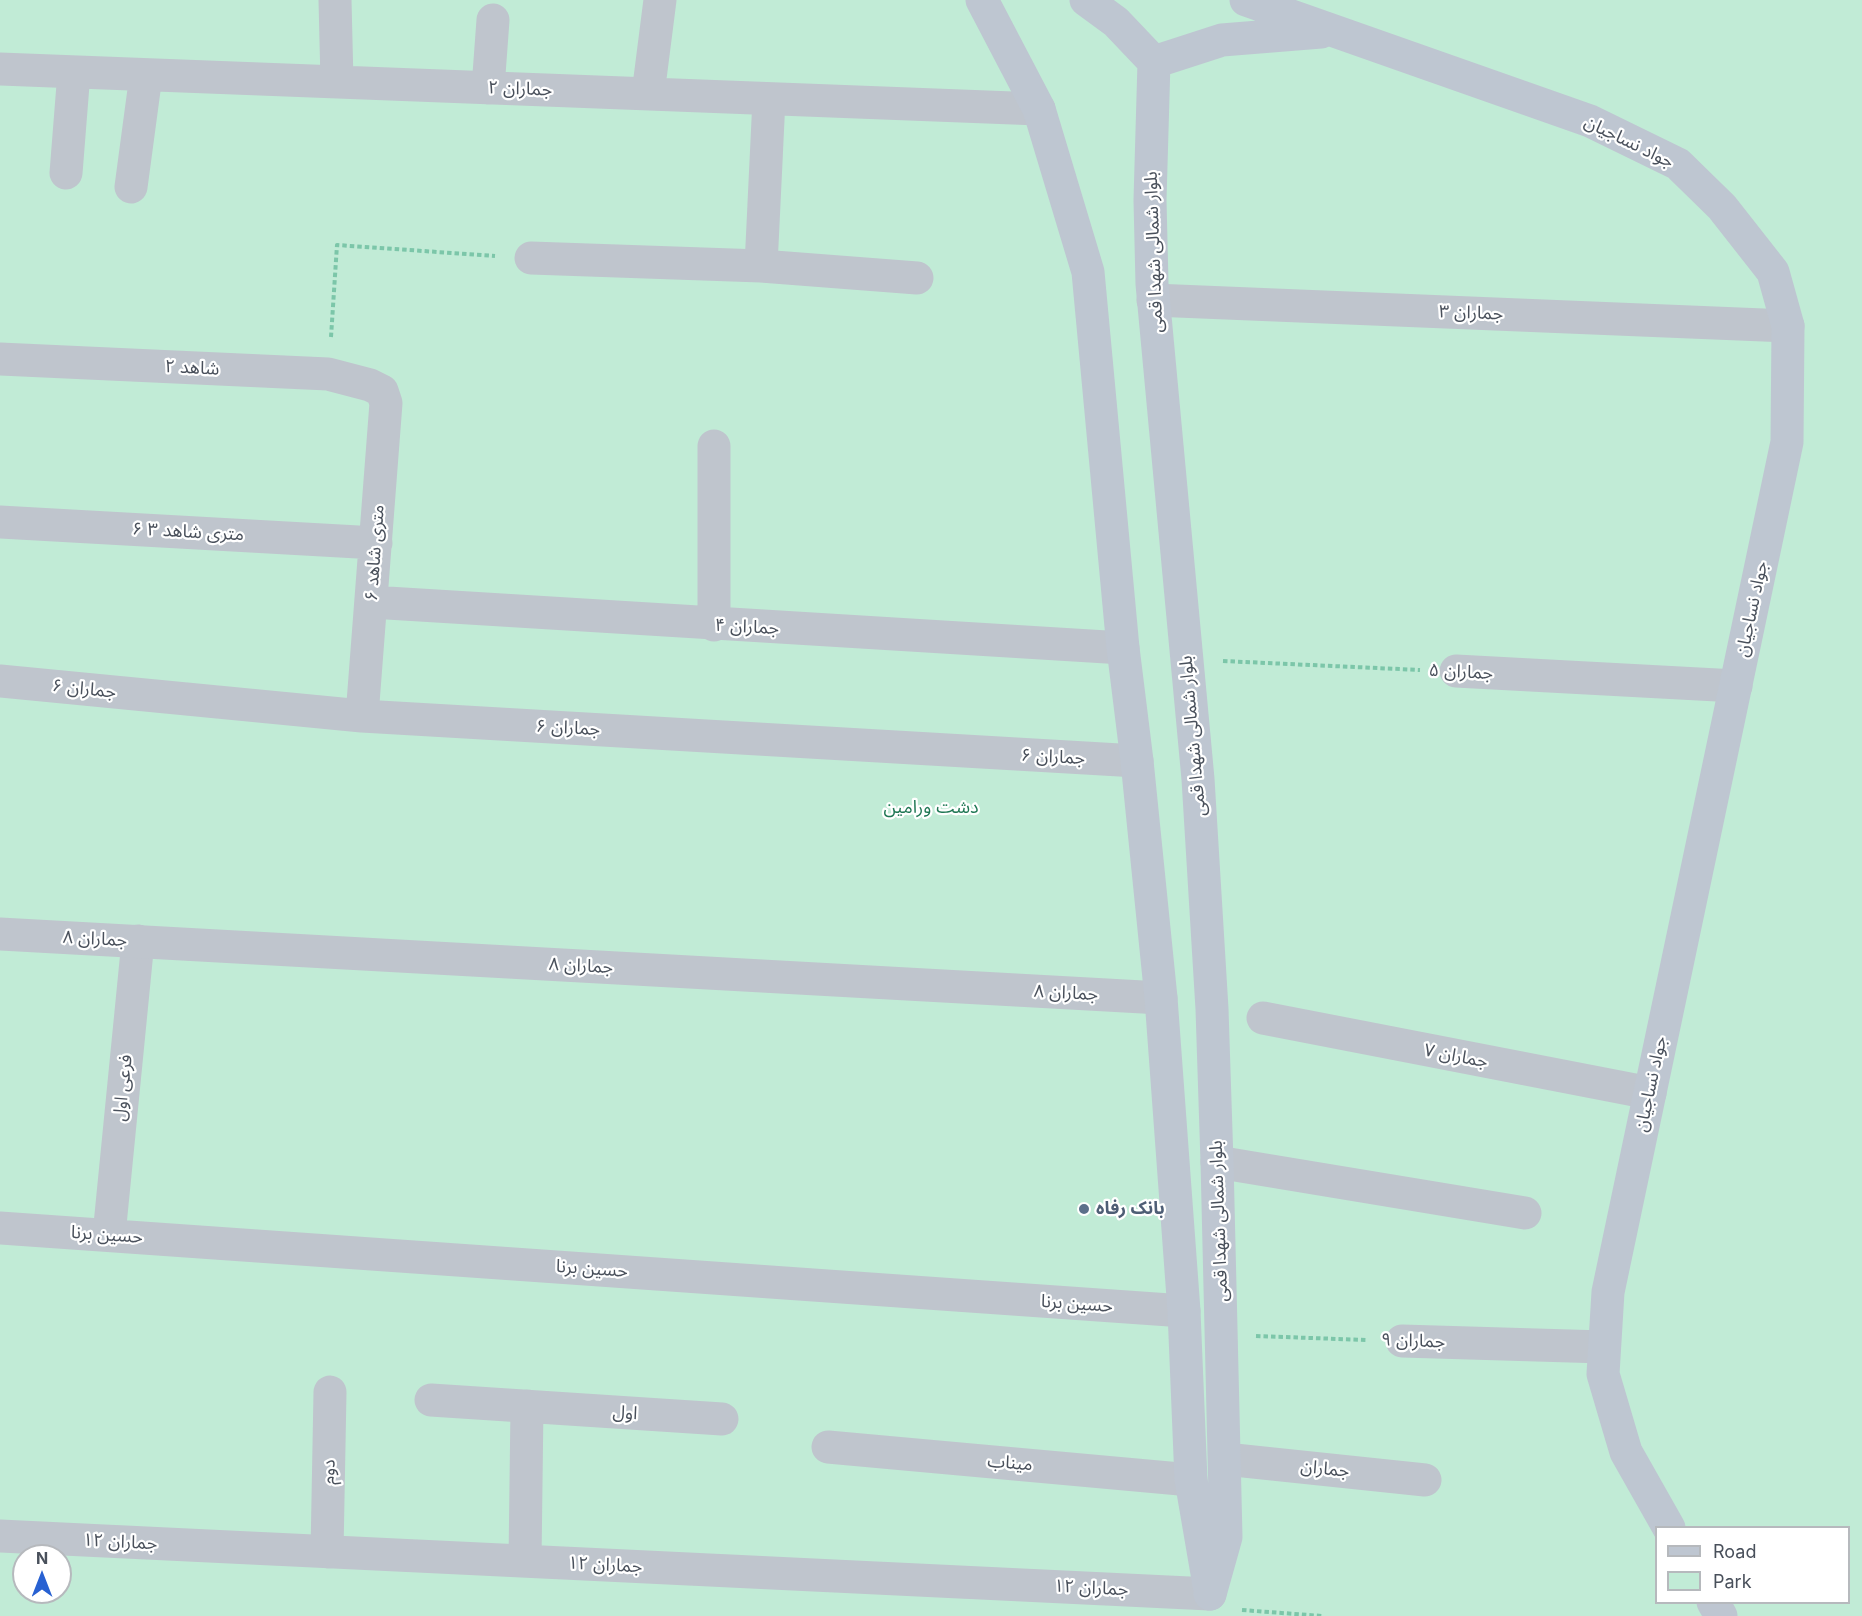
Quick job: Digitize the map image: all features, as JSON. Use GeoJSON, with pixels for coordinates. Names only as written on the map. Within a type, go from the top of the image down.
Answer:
{"type":"FeatureCollection","features":[{"type":"Feature","properties":{"kind":"main road"},"geometry":{"type":"LineString","coordinates":[[982,0],[1039,109],[1088,272],[1123,648],[1161,998],[1184,1311],[1191,1480],[1218,1606]]}},
{"type":"Feature","properties":{"kind":"main road"},"geometry":{"type":"LineString","coordinates":[[1086,0],[1116,22],[1154,62],[1222,40],[1335,31]]}},
{"type":"Feature","properties":{"kind":"main road","name":"جواد نساجیان"},"geometry":{"type":"LineString","coordinates":[[1246,0],[1590,121],[1678,164],[1722,207],[1773,272],[1788,326],[1787,442],[1608,1292],[1603,1374],[1626,1452],[1669,1526]]}},
{"type":"Feature","properties":{"kind":"main road","name":"بلوار شمالی شهدا قمی"},"geometry":{"type":"LineString","coordinates":[[1154,62],[1150,200],[1153,300],[1187,660],[1202,848],[1217,1162],[1226,1537],[1218,1606]]}},
{"type":"Feature","properties":{"kind":"street"},"geometry":{"type":"LineString","coordinates":[[335,0],[337,82]]}},
{"type":"Feature","properties":{"kind":"street"},"geometry":{"type":"LineString","coordinates":[[648,94],[660,0]]}},
{"type":"Feature","properties":{"kind":"street"},"geometry":{"type":"LineString","coordinates":[[488,88],[493,21]]}},
{"type":"Feature","properties":{"kind":"street","name":"جماران ۲"},"geometry":{"type":"LineString","coordinates":[[0,69],[1039,109]]}},
{"type":"Feature","properties":{"kind":"street"},"geometry":{"type":"LineString","coordinates":[[66,173],[74,72]]}},
{"type":"Feature","properties":{"kind":"street"},"geometry":{"type":"LineString","coordinates":[[131,187],[146,75]]}},
{"type":"Feature","properties":{"kind":"street"},"geometry":{"type":"LineString","coordinates":[[761,266],[769,99]]}},
{"type":"Feature","properties":{"kind":"street"},"geometry":{"type":"LineString","coordinates":[[531,258],[761,266],[917,278]]}},
{"type":"Feature","properties":{"kind":"street","name":"جماران ۳"},"geometry":{"type":"LineString","coordinates":[[1153,300],[1788,326]]}},
{"type":"Feature","properties":{"kind":"street","name":"شاهد ۲"},"geometry":{"type":"LineString","coordinates":[[0,359],[328,374],[370,385],[382,391]]}},
{"type":"Feature","properties":{"kind":"street","name":"۶ متری شاهد"},"geometry":{"type":"LineString","coordinates":[[362,716],[386,403],[382,391]]}},
{"type":"Feature","properties":{"kind":"street"},"geometry":{"type":"LineString","coordinates":[[714,446],[714,625]]}},
{"type":"Feature","properties":{"kind":"street","name":"۶ متری شاهد ۳"},"geometry":{"type":"LineString","coordinates":[[0,522],[376,543]]}},
{"type":"Feature","properties":{"kind":"street","name":"جماران ۴"},"geometry":{"type":"LineString","coordinates":[[371,602],[714,625],[1123,648]]}},
{"type":"Feature","properties":{"kind":"street","name":"جماران ۵"},"geometry":{"type":"LineString","coordinates":[[1456,671],[1736,686]]}},
{"type":"Feature","properties":{"kind":"street","name":"جماران ۶"},"geometry":{"type":"LineString","coordinates":[[0,681],[362,716],[1137,761]]}},
{"type":"Feature","properties":{"kind":"street","name":"جماران ۸"},"geometry":{"type":"LineString","coordinates":[[0,934],[1161,998]]}},
{"type":"Feature","properties":{"kind":"street","name":"فرعی اول"},"geometry":{"type":"LineString","coordinates":[[109,1235],[138,941]]}},
{"type":"Feature","properties":{"kind":"street","name":"جماران ۷"},"geometry":{"type":"LineString","coordinates":[[1263,1018],[1650,1093]]}},
{"type":"Feature","properties":{"kind":"street"},"geometry":{"type":"LineString","coordinates":[[1217,1162],[1526,1213]]}},
{"type":"Feature","properties":{"kind":"street","name":"حسین برنا"},"geometry":{"type":"LineString","coordinates":[[0,1228],[1184,1311]]}},
{"type":"Feature","properties":{"kind":"street","name":"جماران ۹"},"geometry":{"type":"LineString","coordinates":[[1402,1341],[1604,1347]]}},
{"type":"Feature","properties":{"kind":"street","name":"دوم"},"geometry":{"type":"LineString","coordinates":[[327,1552],[330,1392]]}},
{"type":"Feature","properties":{"kind":"street","name":"اول"},"geometry":{"type":"LineString","coordinates":[[431,1400],[722,1419]]}},
{"type":"Feature","properties":{"kind":"street"},"geometry":{"type":"LineString","coordinates":[[525,1561],[527,1406]]}},
{"type":"Feature","properties":{"kind":"street","name":"میناب"},"geometry":{"type":"LineString","coordinates":[[828,1447],[1191,1480]]}},
{"type":"Feature","properties":{"kind":"street","name":"جماران"},"geometry":{"type":"LineString","coordinates":[[1225,1459],[1425,1480]]}},
{"type":"Feature","properties":{"kind":"street","name":"جماران ۱۲"},"geometry":{"type":"LineString","coordinates":[[0,1536],[525,1561],[1218,1606]]}},
{"type":"Feature","properties":{"kind":"path"},"geometry":{"type":"LineString","coordinates":[[328,374],[337,245],[531,258]]}},
{"type":"Feature","properties":{"kind":"path","name":"جماران ۵"},"geometry":{"type":"LineString","coordinates":[[1187,660],[1456,671]]}},
{"type":"Feature","properties":{"kind":"path","name":"جماران ۹"},"geometry":{"type":"LineString","coordinates":[[1222,1334],[1402,1341]]}},
{"type":"Feature","properties":{"kind":"path"},"geometry":{"type":"LineString","coordinates":[[1218,1606],[1322,1616]]}},
{"type":"Feature","properties":{"kind":"green space","name":"دشت ورامین"},"geometry":{"type":"Polygon","coordinates":[[[0,0],[1862,0],[1862,1616],[0,1616],[0,0]]]}},
{"type":"Feature","properties":{"kind":"place","name":"بانک رفاه"},"geometry":{"type":"Point","coordinates":[1084,1209]}}]}
